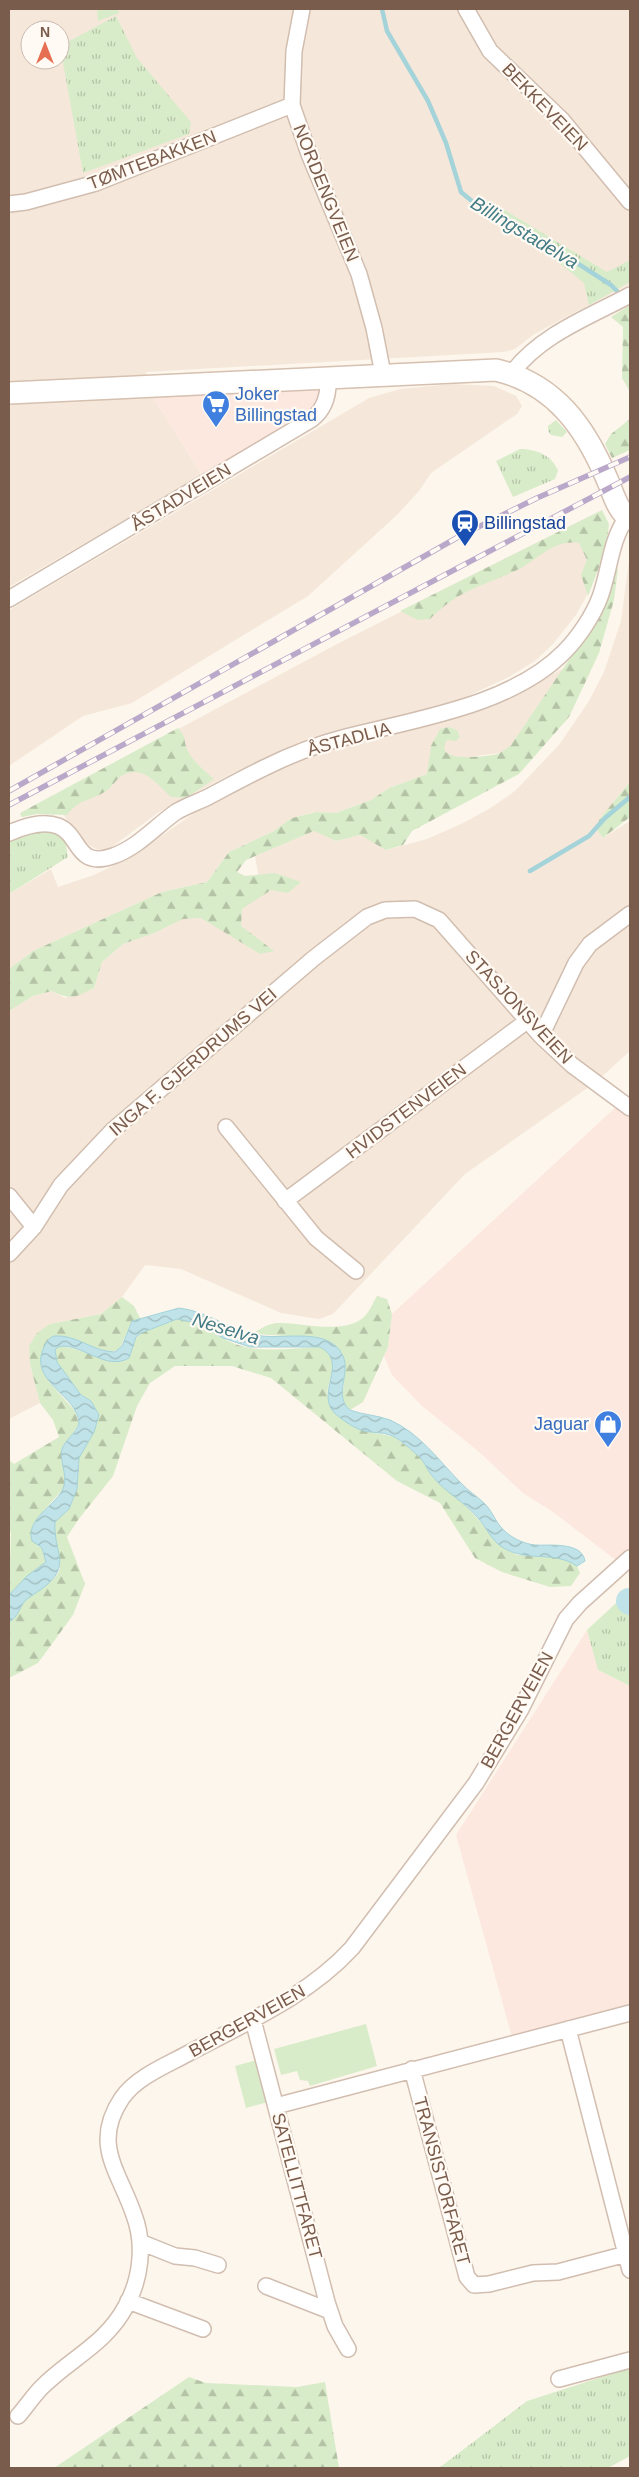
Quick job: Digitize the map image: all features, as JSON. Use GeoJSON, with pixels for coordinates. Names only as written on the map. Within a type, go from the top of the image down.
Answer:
{"type":"FeatureCollection","features":[{"type":"Feature","properties":{"kind":"main road"},"geometry":{"type":"LineString","coordinates":[[9,393],[473,369],[512,373],[547,393],[560,404],[584,432],[619,506],[629,518]]}},
{"type":"Feature","properties":{"kind":"street","name":"NORDENGVEIEN"},"geometry":{"type":"LineString","coordinates":[[302,9],[294,51],[292,105],[308,154],[358,274],[374,328],[383,374]]}},
{"type":"Feature","properties":{"kind":"street","name":"BEKKEVEIEN"},"geometry":{"type":"LineString","coordinates":[[466,9],[490,51],[562,120],[630,202]]}},
{"type":"Feature","properties":{"kind":"street","name":"TØMTEBAKKEN"},"geometry":{"type":"LineString","coordinates":[[9,204],[26,202],[96,184],[292,105]]}},
{"type":"Feature","properties":{"kind":"street"},"geometry":{"type":"LineString","coordinates":[[512,373],[525,356],[541,343],[630,295]]}},
{"type":"Feature","properties":{"kind":"street","name":"ÅSTADVEIEN"},"geometry":{"type":"LineString","coordinates":[[9,599],[304,425],[321,411],[328,394],[328,377]]}},
{"type":"Feature","properties":{"kind":"street","name":"ÅSTADLIA"},"geometry":{"type":"LineString","coordinates":[[9,833],[26,826],[54,825],[67,832],[82,853],[89,857],[112,857],[140,840],[179,811],[295,754],[345,737],[417,721],[466,706],[513,686],[539,672],[564,652],[586,623],[600,598],[618,532],[629,518]]}},
{"type":"Feature","properties":{"kind":"street","name":"STASJONSVEIEN"},"geometry":{"type":"LineString","coordinates":[[407,908],[432,915],[445,926],[541,1036],[572,1065],[630,1108]]}},
{"type":"Feature","properties":{"kind":"street","name":"INGA F. GJERDRUMS VEI"},"geometry":{"type":"LineString","coordinates":[[9,1254],[34,1227],[61,1185],[90,1152],[183,1068],[360,922],[385,910],[407,908]]}},
{"type":"Feature","properties":{"kind":"street"},"geometry":{"type":"LineString","coordinates":[[541,1036],[576,963],[590,944],[630,914]]}},
{"type":"Feature","properties":{"kind":"street","name":"HVIDSTENVEIEN"},"geometry":{"type":"LineString","coordinates":[[285,1201],[527,1021]]}},
{"type":"Feature","properties":{"kind":"street"},"geometry":{"type":"LineString","coordinates":[[226,1128],[316,1238],[356,1271]]}},
{"type":"Feature","properties":{"kind":"street"},"geometry":{"type":"LineString","coordinates":[[9,1196],[34,1227]]}},
{"type":"Feature","properties":{"kind":"street","name":"BERGERVEIEN"},"geometry":{"type":"LineString","coordinates":[[18,2416],[42,2387],[106,2336],[128,2301],[138,2277],[140,2242],[135,2216],[112,2168],[108,2145],[108,2128],[123,2096],[146,2076],[252,2020],[311,1986],[327,1974],[352,1948],[476,1783],[521,1710],[566,1619],[580,1603],[627,1561]]}},
{"type":"Feature","properties":{"kind":"street"},"geometry":{"type":"LineString","coordinates":[[276,2106],[630,2013]]}},
{"type":"Feature","properties":{"kind":"street","name":"SATELLITTFARET"},"geometry":{"type":"LineString","coordinates":[[252,2020],[335,2326],[348,2349]]}},
{"type":"Feature","properties":{"kind":"street"},"geometry":{"type":"LineString","coordinates":[[568,2029],[628,2253],[630,2270]]}},
{"type":"Feature","properties":{"kind":"street","name":"TRANSISTORFARET"},"geometry":{"type":"LineString","coordinates":[[412,2069],[467,2276],[474,2285],[488,2284],[533,2273],[558,2272],[628,2253]]}},
{"type":"Feature","properties":{"kind":"street"},"geometry":{"type":"LineString","coordinates":[[140,2242],[175,2256],[195,2258],[218,2265]]}},
{"type":"Feature","properties":{"kind":"street"},"geometry":{"type":"LineString","coordinates":[[266,2286],[325,2309],[330,2308]]}},
{"type":"Feature","properties":{"kind":"street"},"geometry":{"type":"LineString","coordinates":[[128,2301],[203,2329]]}},
{"type":"Feature","properties":{"kind":"street"},"geometry":{"type":"LineString","coordinates":[[559,2379],[630,2360]]}},
{"type":"Feature","properties":{"kind":"shaded area"},"geometry":{"type":"Polygon","coordinates":[[[9,9],[630,9],[630,284],[533,335],[515,349],[504,352],[146,372],[153,397],[202,475],[9,587],[9,9]]]}},
{"type":"Feature","properties":{"kind":"shaded area"},"geometry":{"type":"Polygon","coordinates":[[[452,384],[494,386],[516,396],[522,406],[517,414],[431,473],[419,491],[397,515],[308,596],[132,703],[83,716],[9,766],[9,610],[369,398],[400,389],[452,384]]]}},
{"type":"Feature","properties":{"kind":"shaded area"},"geometry":{"type":"Polygon","coordinates":[[[318,386],[322,391],[315,406],[306,415],[202,475],[153,397],[318,386]]]}},
{"type":"Feature","properties":{"kind":"shaded area"},"geometry":{"type":"Polygon","coordinates":[[[588,517],[592,582],[586,597],[576,615],[553,644],[535,661],[509,677],[459,700],[288,749],[233,773],[159,812],[109,849],[96,849],[81,840],[51,797],[339,643],[588,517]]]}},
{"type":"Feature","properties":{"kind":"shaded area"},"geometry":{"type":"Polygon","coordinates":[[[630,553],[630,782],[595,827],[603,838],[630,821],[630,1051],[596,1082],[465,1174],[333,1314],[319,1319],[281,1313],[181,1269],[145,1265],[122,1297],[101,1314],[50,1324],[30,1364],[40,1403],[9,1419],[9,1011],[33,996],[52,991],[65,998],[94,988],[102,962],[123,944],[152,934],[259,879],[255,856],[275,847],[315,831],[336,841],[360,835],[387,850],[427,839],[461,824],[489,809],[515,791],[559,745],[589,701],[604,672],[621,621],[630,553]]]}},
{"type":"Feature","properties":{"kind":"shaded area"},"geometry":{"type":"Polygon","coordinates":[[[566,667],[511,745],[500,753],[476,756],[389,788],[371,800],[336,813],[315,812],[292,818],[272,832],[229,852],[207,882],[162,892],[33,951],[9,969],[9,894],[51,869],[58,887],[94,875],[133,856],[214,799],[276,770],[337,746],[531,686],[566,667]]]}},
{"type":"Feature","properties":{"kind":"shaded area"},"geometry":{"type":"Polygon","coordinates":[[[630,1094],[630,1571],[553,1512],[523,1493],[478,1451],[422,1406],[392,1375],[384,1356],[388,1347],[392,1314],[630,1094]]]}},
{"type":"Feature","properties":{"kind":"shaded area"},"geometry":{"type":"Polygon","coordinates":[[[587,1630],[598,1670],[630,1686],[630,2020],[515,2048],[456,1835],[587,1630]]]}},
{"type":"Feature","properties":{"kind":"green space"},"geometry":{"type":"Polygon","coordinates":[[[97,9],[117,9],[119,13],[98,21],[97,9]]]}},
{"type":"Feature","properties":{"kind":"green space"},"geometry":{"type":"Polygon","coordinates":[[[116,16],[137,58],[191,122],[189,134],[83,173],[64,70],[70,70],[70,41],[116,16]]]}},
{"type":"Feature","properties":{"kind":"green space"},"geometry":{"type":"Polygon","coordinates":[[[503,209],[607,272],[630,260],[630,282],[589,305],[584,283],[543,250],[492,219],[503,209]]]}},
{"type":"Feature","properties":{"kind":"green space"},"geometry":{"type":"Polygon","coordinates":[[[630,305],[630,392],[622,378],[623,327],[611,317],[630,305]]]}},
{"type":"Feature","properties":{"kind":"green space"},"geometry":{"type":"Polygon","coordinates":[[[630,419],[630,450],[612,458],[605,444],[611,434],[630,419]]]}},
{"type":"Feature","properties":{"kind":"green space"},"geometry":{"type":"Polygon","coordinates":[[[556,420],[567,432],[562,437],[551,435],[548,431],[548,426],[556,420]]]}},
{"type":"Feature","properties":{"kind":"green space"},"geometry":{"type":"Polygon","coordinates":[[[520,449],[532,450],[543,454],[552,461],[558,471],[555,479],[513,497],[496,461],[520,449]]]}},
{"type":"Feature","properties":{"kind":"green space"},"geometry":{"type":"Polygon","coordinates":[[[602,510],[609,524],[606,549],[588,596],[581,575],[587,560],[579,543],[570,543],[553,547],[525,566],[461,595],[440,609],[430,619],[418,620],[400,611],[602,510]]]}},
{"type":"Feature","properties":{"kind":"green space"},"geometry":{"type":"Polygon","coordinates":[[[615,569],[618,569],[614,600],[599,653],[569,717],[519,774],[412,831],[403,845],[386,850],[360,835],[336,841],[314,831],[246,860],[237,872],[245,876],[275,873],[301,882],[288,893],[271,890],[242,909],[241,926],[274,951],[260,954],[201,918],[183,919],[152,934],[123,944],[102,962],[94,988],[73,997],[64,996],[52,991],[33,996],[9,1011],[9,969],[33,951],[162,892],[207,882],[229,852],[272,832],[292,818],[316,812],[336,813],[371,800],[389,788],[427,774],[431,746],[440,729],[449,727],[457,730],[460,737],[456,741],[447,740],[444,748],[447,753],[453,756],[483,756],[498,754],[505,750],[511,745],[594,623],[615,569]]]}},
{"type":"Feature","properties":{"kind":"green space"},"geometry":{"type":"Polygon","coordinates":[[[178,728],[184,737],[192,758],[214,779],[186,798],[171,797],[148,776],[135,772],[120,777],[106,791],[76,805],[67,815],[37,814],[22,817],[20,813],[178,728]]]}},
{"type":"Feature","properties":{"kind":"green space"},"geometry":{"type":"Polygon","coordinates":[[[630,782],[630,817],[603,838],[595,827],[630,782]]]}},
{"type":"Feature","properties":{"kind":"green space"},"geometry":{"type":"Polygon","coordinates":[[[53,830],[65,839],[68,857],[9,894],[9,841],[34,831],[53,830]]]}},
{"type":"Feature","properties":{"kind":"green space"},"geometry":{"type":"Polygon","coordinates":[[[377,1296],[387,1299],[392,1314],[388,1347],[363,1402],[350,1410],[343,1399],[343,1373],[322,1338],[252,1334],[277,1323],[335,1327],[357,1322],[365,1316],[377,1296]]]}},
{"type":"Feature","properties":{"kind":"green space"},"geometry":{"type":"Polygon","coordinates":[[[122,1297],[134,1306],[141,1320],[132,1321],[119,1350],[103,1350],[70,1338],[54,1336],[49,1382],[75,1411],[79,1424],[62,1449],[66,1481],[63,1489],[40,1515],[37,1546],[42,1548],[46,1562],[9,1595],[11,1533],[9,1526],[9,1460],[14,1464],[59,1437],[53,1420],[40,1403],[30,1364],[29,1346],[37,1333],[50,1324],[101,1314],[122,1297]]]}},
{"type":"Feature","properties":{"kind":"green space"},"geometry":{"type":"Polygon","coordinates":[[[177,1319],[194,1323],[230,1342],[247,1347],[279,1349],[320,1347],[327,1351],[331,1356],[332,1368],[327,1394],[338,1416],[366,1431],[395,1437],[423,1460],[432,1477],[461,1500],[502,1547],[517,1555],[551,1556],[570,1561],[577,1566],[580,1573],[571,1586],[550,1587],[502,1572],[475,1558],[440,1503],[397,1481],[271,1378],[232,1366],[175,1366],[150,1383],[137,1406],[113,1476],[67,1537],[85,1584],[73,1615],[38,1663],[9,1678],[9,1622],[15,1618],[25,1600],[54,1579],[60,1569],[54,1533],[55,1522],[69,1509],[77,1489],[79,1458],[94,1432],[99,1415],[91,1401],[81,1395],[57,1362],[55,1350],[58,1347],[69,1348],[114,1361],[141,1333],[177,1319]]]}},
{"type":"Feature","properties":{"kind":"green space"},"geometry":{"type":"Polygon","coordinates":[[[630,1590],[630,1686],[598,1670],[587,1630],[630,1590]]]}},
{"type":"Feature","properties":{"kind":"green space"},"geometry":{"type":"Polygon","coordinates":[[[366,2024],[377,2066],[310,2086],[308,2081],[300,2080],[297,2071],[281,2075],[274,2049],[366,2024]]]}},
{"type":"Feature","properties":{"kind":"green space"},"geometry":{"type":"Polygon","coordinates":[[[257,2060],[268,2102],[246,2108],[235,2066],[257,2060]]]}},
{"type":"Feature","properties":{"kind":"green space"},"geometry":{"type":"Polygon","coordinates":[[[630,2368],[630,2456],[608,2468],[439,2468],[527,2401],[630,2368]]]}},
{"type":"Feature","properties":{"kind":"green space"},"geometry":{"type":"Polygon","coordinates":[[[189,2377],[206,2383],[297,2387],[325,2382],[339,2468],[54,2468],[189,2377]]]}},
{"type":"Feature","properties":{"kind":"water","name":"Neselva"},"geometry":{"type":"Polygon","coordinates":[[[179,1308],[200,1313],[251,1334],[272,1337],[307,1336],[328,1341],[337,1347],[343,1356],[345,1370],[342,1391],[345,1404],[350,1410],[390,1420],[420,1440],[464,1486],[484,1503],[503,1530],[513,1537],[535,1545],[571,1547],[583,1555],[585,1561],[577,1566],[559,1559],[511,1552],[502,1547],[495,1541],[473,1512],[438,1483],[421,1458],[403,1443],[387,1434],[361,1430],[338,1416],[331,1408],[328,1399],[332,1362],[329,1354],[320,1347],[250,1347],[223,1338],[197,1323],[177,1319],[141,1333],[136,1337],[129,1358],[120,1361],[102,1359],[66,1346],[58,1347],[55,1350],[57,1362],[81,1395],[91,1401],[99,1415],[94,1432],[79,1458],[77,1489],[69,1509],[55,1522],[59,1558],[57,1572],[52,1580],[27,1599],[15,1617],[9,1622],[9,1595],[27,1576],[46,1562],[42,1548],[32,1541],[32,1527],[63,1488],[65,1477],[62,1449],[79,1424],[77,1414],[71,1405],[42,1370],[41,1359],[45,1345],[52,1337],[62,1336],[99,1349],[115,1352],[122,1346],[132,1321],[179,1308]]]}},
{"type":"Feature","properties":{"kind":"waterway","name":"Billingstadelva"},"geometry":{"type":"LineString","coordinates":[[382,9],[387,31],[428,101],[446,143],[461,192],[479,207],[515,223],[611,285],[622,296]]}},
{"type":"Feature","properties":{"kind":"waterway"},"geometry":{"type":"LineString","coordinates":[[530,871],[589,836],[605,818],[630,797]]}},
{"type":"Feature","properties":{"kind":"railway"},"geometry":{"type":"LineString","coordinates":[[9,791],[460,536],[537,498],[630,457]]}},
{"type":"Feature","properties":{"kind":"railway"},"geometry":{"type":"LineString","coordinates":[[9,805],[630,477]]}},
{"type":"Feature","properties":{"kind":"place","name":"Joker Billingstad"},"geometry":{"type":"Point","coordinates":[216,428]}},
{"type":"Feature","properties":{"kind":"place","name":"Billingstad"},"geometry":{"type":"Point","coordinates":[465,547]}},
{"type":"Feature","properties":{"kind":"place","name":"Jaguar"},"geometry":{"type":"Point","coordinates":[608,1448]}}]}
